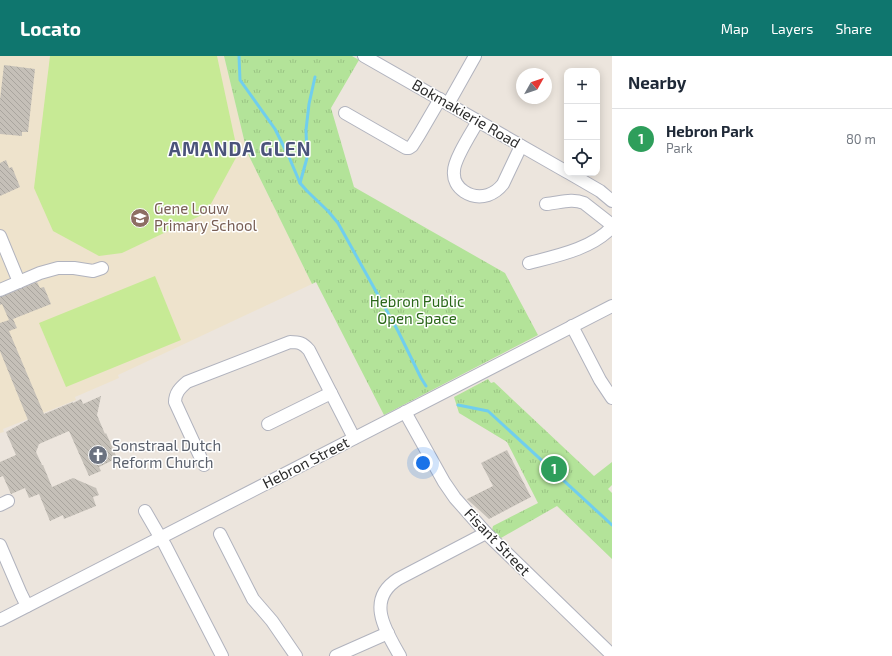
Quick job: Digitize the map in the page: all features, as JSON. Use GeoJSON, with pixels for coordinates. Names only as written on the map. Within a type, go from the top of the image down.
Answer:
{"type":"FeatureCollection","features":[{"type":"Feature","properties":{"kind":"street","name":"Bokmakierie Road"},"geometry":{"type":"LineString","coordinates":[[364,56],[564,170]]}},
{"type":"Feature","properties":{"kind":"street"},"geometry":{"type":"LineString","coordinates":[[345,113],[406,148],[412,146],[475,56]]}},
{"type":"Feature","properties":{"kind":"street"},"geometry":{"type":"LineString","coordinates":[[478,121],[456,162],[454,170],[457,184],[464,191],[477,196],[487,195],[500,188],[521,146]]}},
{"type":"Feature","properties":{"kind":"street","name":"Bokmakierie Road"},"geometry":{"type":"LineString","coordinates":[[575,176],[611,199]]}},
{"type":"Feature","properties":{"kind":"street"},"geometry":{"type":"LineString","coordinates":[[528,263],[574,251],[602,236],[612,226],[584,203],[574,200],[546,204]]}},
{"type":"Feature","properties":{"kind":"street"},"geometry":{"type":"LineString","coordinates":[[0,236],[19,282]]}},
{"type":"Feature","properties":{"kind":"street"},"geometry":{"type":"LineString","coordinates":[[0,290],[40,273],[58,268],[74,268],[93,271],[102,268]]}},
{"type":"Feature","properties":{"kind":"street","name":"Hebron Street"},"geometry":{"type":"LineString","coordinates":[[0,620],[612,306]]}},
{"type":"Feature","properties":{"kind":"street"},"geometry":{"type":"LineString","coordinates":[[572,326],[612,398]]}},
{"type":"Feature","properties":{"kind":"street"},"geometry":{"type":"LineString","coordinates":[[204,466],[175,402],[175,396],[180,387],[187,382],[290,342],[305,345],[309,350],[354,438]]}},
{"type":"Feature","properties":{"kind":"street"},"geometry":{"type":"LineString","coordinates":[[268,424],[331,393]]}},
{"type":"Feature","properties":{"kind":"street","name":"Fisant Street"},"geometry":{"type":"LineString","coordinates":[[405,412],[444,482],[455,498],[486,533],[606,654]]}},
{"type":"Feature","properties":{"kind":"street"},"geometry":{"type":"LineString","coordinates":[[146,511],[222,656]]}},
{"type":"Feature","properties":{"kind":"street"},"geometry":{"type":"LineString","coordinates":[[400,656],[382,619],[380,607],[383,595],[389,586],[398,579],[486,533]]}},
{"type":"Feature","properties":{"kind":"street"},"geometry":{"type":"LineString","coordinates":[[220,534],[253,599],[272,621],[296,656]]}},
{"type":"Feature","properties":{"kind":"street"},"geometry":{"type":"LineString","coordinates":[[0,544],[27,606]]}},
{"type":"Feature","properties":{"kind":"street"},"geometry":{"type":"LineString","coordinates":[[336,656],[388,633]]}},
{"type":"Feature","properties":{"kind":"shaded area","name":"Gene Louw Primary School"},"geometry":{"type":"Polygon","coordinates":[[[0,56],[224,56],[247,152],[312,284],[118,375],[119,378],[75,397],[76,400],[3,429],[4,432],[0,433],[0,56]]]}},
{"type":"Feature","properties":{"kind":"green space"},"geometry":{"type":"Polygon","coordinates":[[[50,56],[217,56],[238,154],[206,213],[122,253],[99,256],[53,231],[34,188],[50,56]]]}},
{"type":"Feature","properties":{"kind":"green space","name":"Hebron Public Open Space"},"geometry":{"type":"Polygon","coordinates":[[[224,56],[352,56],[359,60],[331,108],[354,187],[505,273],[538,335],[384,415],[316,282],[312,284],[247,152],[224,56]]]}},
{"type":"Feature","properties":{"kind":"green space"},"geometry":{"type":"Polygon","coordinates":[[[155,276],[181,340],[66,387],[39,323],[155,276]]]}},
{"type":"Feature","properties":{"kind":"green space"},"geometry":{"type":"Polygon","coordinates":[[[488,379],[491,383],[494,382],[594,476],[612,462],[612,485],[608,489],[612,493],[612,559],[557,506],[501,538],[492,530],[493,526],[538,503],[507,442],[459,413],[454,397],[488,379]]]}},
{"type":"Feature","properties":{"kind":"building"},"geometry":{"type":"Polygon","coordinates":[[[4,65],[35,69],[28,132],[22,132],[22,136],[0,134],[0,100],[4,65]]]}},
{"type":"Feature","properties":{"kind":"building"},"geometry":{"type":"Polygon","coordinates":[[[6,160],[9,168],[12,167],[20,187],[0,196],[0,163],[6,160]]]}},
{"type":"Feature","properties":{"kind":"building","name":"Sonstraal Dutch Reform Church"},"geometry":{"type":"Polygon","coordinates":[[[37,282],[40,288],[44,287],[51,304],[13,319],[17,328],[9,331],[44,414],[81,399],[83,404],[101,396],[97,415],[117,458],[99,467],[101,471],[89,476],[69,431],[39,444],[36,452],[52,487],[73,478],[96,488],[99,495],[93,497],[96,506],[64,519],[63,515],[50,521],[39,494],[29,498],[25,488],[11,494],[3,476],[0,477],[0,462],[16,455],[6,432],[28,420],[0,351],[0,323],[9,320],[2,304],[0,305],[0,297],[37,282]]]}},
{"type":"Feature","properties":{"kind":"building"},"geometry":{"type":"Polygon","coordinates":[[[507,450],[531,497],[489,519],[467,499],[493,486],[481,463],[507,450]]]}},
{"type":"Feature","properties":{"kind":"waterway"},"geometry":{"type":"LineString","coordinates":[[239,56],[240,80],[275,129],[300,183],[338,223],[398,331],[426,386]]}},
{"type":"Feature","properties":{"kind":"waterway"},"geometry":{"type":"LineString","coordinates":[[300,183],[307,158],[306,130],[309,104],[315,77]]}},
{"type":"Feature","properties":{"kind":"waterway"},"geometry":{"type":"LineString","coordinates":[[458,405],[488,411],[612,525]]}},
{"type":"Feature","properties":{"kind":"place","name":"Gene Louw Primary School"},"geometry":{"type":"Point","coordinates":[140,218]}},
{"type":"Feature","properties":{"kind":"place","name":"Sonstraal Dutch Reform Church"},"geometry":{"type":"Point","coordinates":[98,455]}},
{"type":"Feature","properties":{"kind":"place","name":"Hebron Park"},"geometry":{"type":"Point","coordinates":[554,469]}},
{"type":"Feature","properties":{"kind":"district","name":"AMANDA GLEN"},"geometry":{"type":"Point","coordinates":[240,149]}}]}
